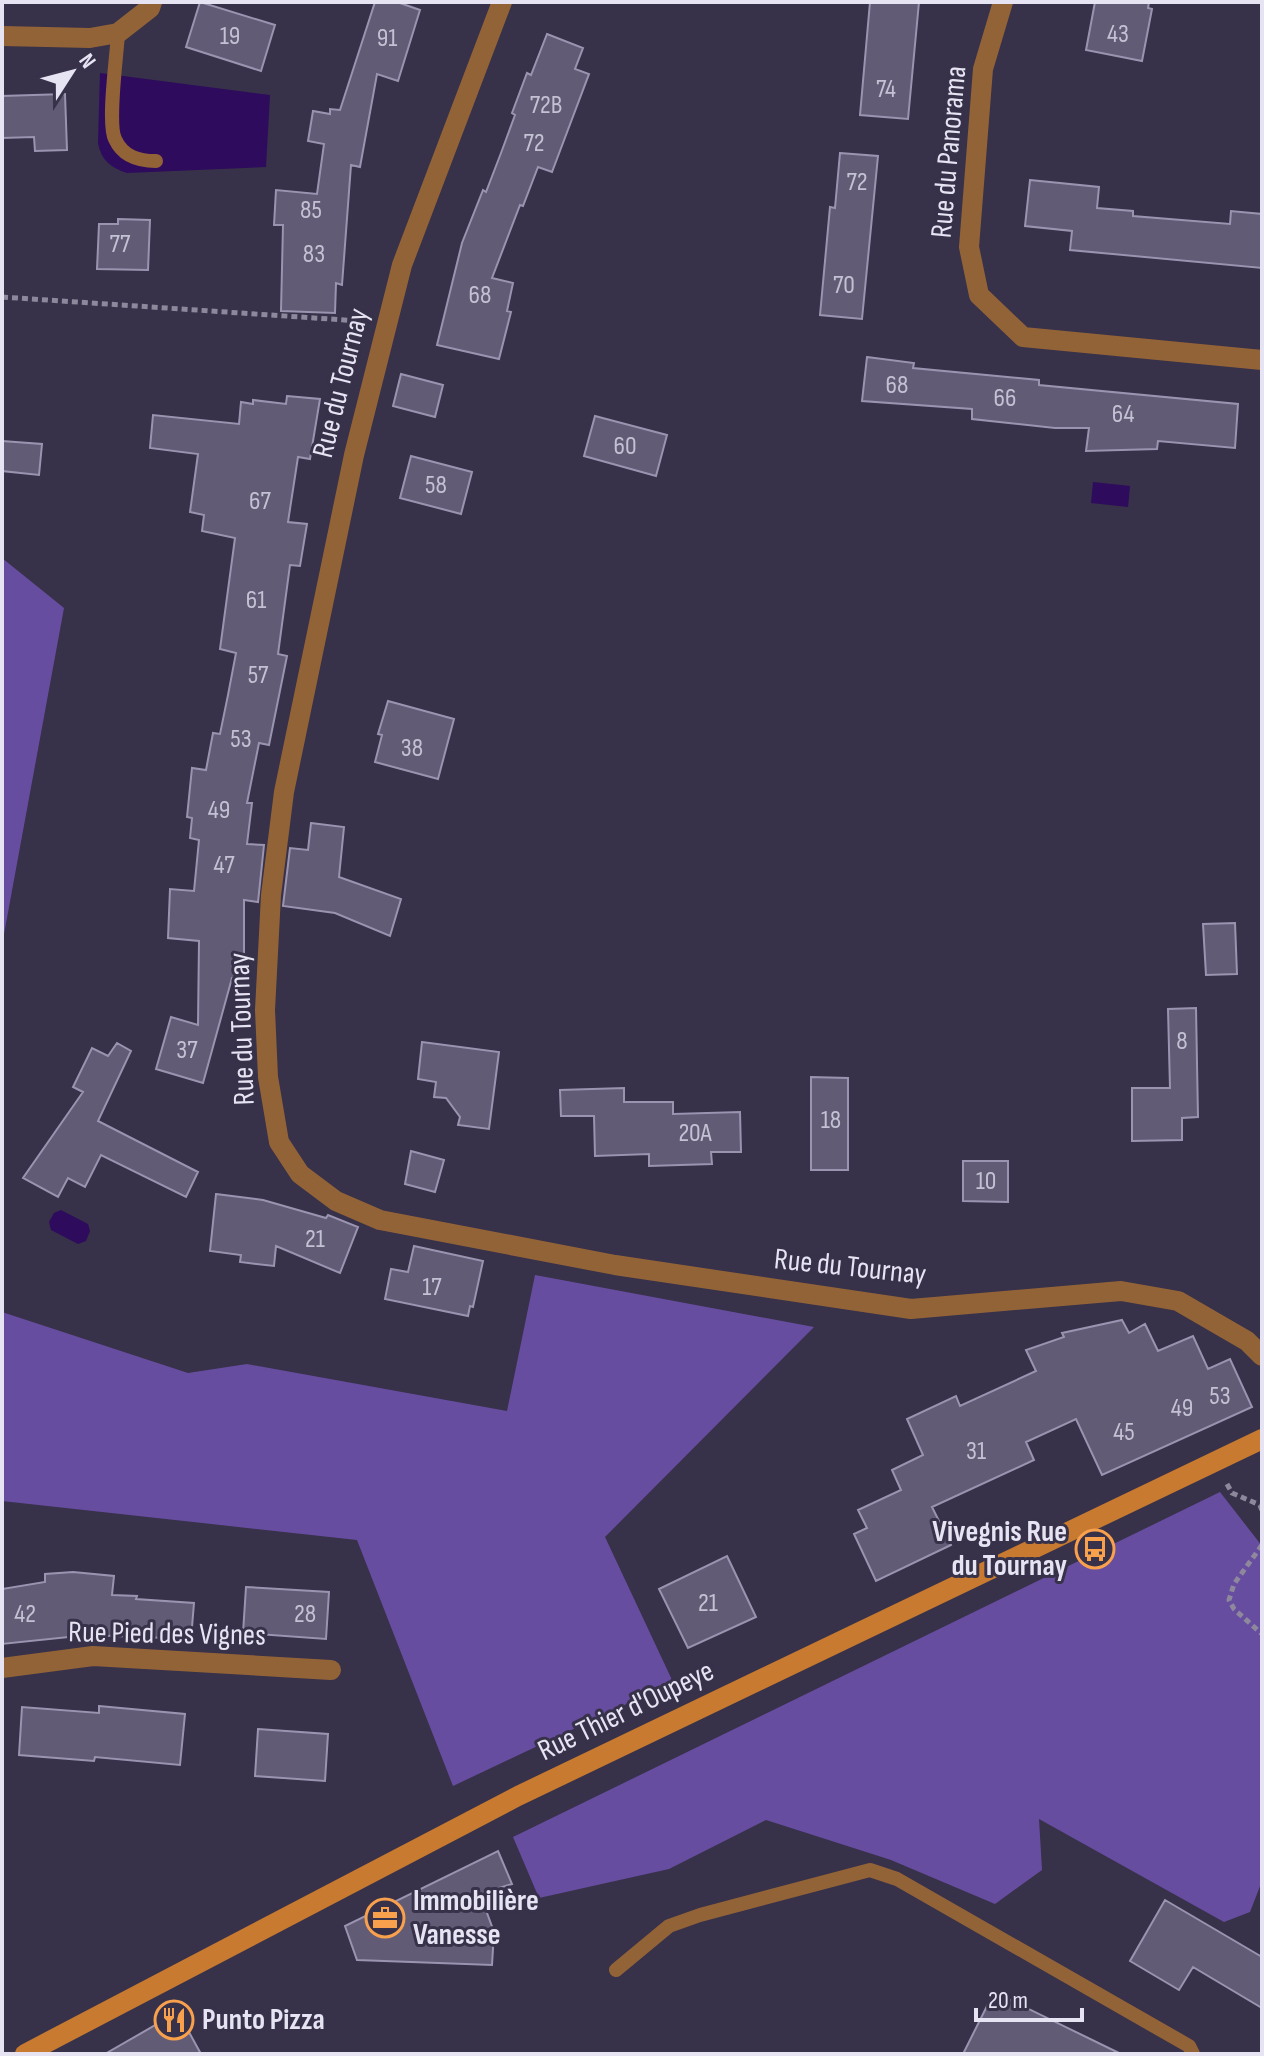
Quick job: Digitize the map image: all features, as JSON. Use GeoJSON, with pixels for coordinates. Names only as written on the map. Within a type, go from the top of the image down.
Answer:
{"type":"FeatureCollection","features":[{"type":"Feature","properties":{"kind":"main road","name":"Rue Thier d'Oupeye"},"geometry":{"type":"LineString","coordinates":[[25,2054],[518,1796],[1262,1439]]}},
{"type":"Feature","properties":{"kind":"street"},"geometry":{"type":"LineString","coordinates":[[2,36],[90,38],[118,33],[150,8],[152,2]]}},
{"type":"Feature","properties":{"kind":"street","name":"Rue du Tournay"},"geometry":{"type":"LineString","coordinates":[[502,2],[402,265],[354,455],[284,792],[271,895],[265,1010],[268,1077],[279,1142],[300,1174],[336,1201],[380,1220],[615,1265],[911,1309],[1121,1291],[1178,1301],[1247,1341],[1262,1356]]}},
{"type":"Feature","properties":{"kind":"street","name":"Rue du Panorama"},"geometry":{"type":"LineString","coordinates":[[1003,2],[983,69],[969,247],[979,295],[1023,337],[1262,360]]}},
{"type":"Feature","properties":{"kind":"street","name":"Rue Pied des Vignes"},"geometry":{"type":"LineString","coordinates":[[2,1668],[93,1656],[331,1670]]}},
{"type":"Feature","properties":{"kind":"lane"},"geometry":{"type":"LineString","coordinates":[[118,33],[113,138],[124,152],[139,161],[156,161]]}},
{"type":"Feature","properties":{"kind":"lane"},"geometry":{"type":"LineString","coordinates":[[616,1970],[669,1926],[870,1870],[897,1879],[1189,2046],[1193,2054]]}},
{"type":"Feature","properties":{"kind":"path"},"geometry":{"type":"LineString","coordinates":[[2,297],[386,324]]}},
{"type":"Feature","properties":{"kind":"path"},"geometry":{"type":"LineString","coordinates":[[1232,1493],[1260,1505],[1262,1511]]}},
{"type":"Feature","properties":{"kind":"path"},"geometry":{"type":"LineString","coordinates":[[1262,1545],[1234,1584],[1229,1600],[1234,1609],[1262,1634]]}},
{"type":"Feature","properties":{"kind":"shaded area"},"geometry":{"type":"Polygon","coordinates":[[[100,73],[270,95],[266,167],[127,173],[116,169],[104,159],[98,143],[100,73]]]}},
{"type":"Feature","properties":{"kind":"shaded area"},"geometry":{"type":"Polygon","coordinates":[[[1093,482],[1130,486],[1128,507],[1091,503],[1093,482]]]}},
{"type":"Feature","properties":{"kind":"shaded area"},"geometry":{"type":"Polygon","coordinates":[[[2,558],[64,608],[2,945],[2,558]]]}},
{"type":"Feature","properties":{"kind":"shaded area"},"geometry":{"type":"Polygon","coordinates":[[[61,1210],[88,1224],[90,1231],[86,1241],[78,1244],[51,1230],[49,1222],[54,1213],[61,1210]]]}},
{"type":"Feature","properties":{"kind":"shaded area"},"geometry":{"type":"Polygon","coordinates":[[[535,1275],[814,1327],[605,1537],[673,1682],[453,1786],[357,1540],[2,1501],[2,1312],[188,1373],[247,1364],[507,1411],[535,1275]]]}},
{"type":"Feature","properties":{"kind":"shaded area"},"geometry":{"type":"Polygon","coordinates":[[[1220,1492],[1262,1546],[1262,1881],[1250,1912],[1224,1922],[1039,1819],[1042,1870],[995,1904],[891,1860],[766,1820],[669,1869],[539,1898],[513,1837],[1220,1492]]]}},
{"type":"Feature","properties":{"kind":"building"},"geometry":{"type":"Polygon","coordinates":[[[200,2],[275,25],[261,71],[186,47],[200,2]]]}},
{"type":"Feature","properties":{"kind":"building"},"geometry":{"type":"Polygon","coordinates":[[[375,2],[397,2],[420,10],[398,81],[377,74],[360,167],[351,165],[342,285],[336,283],[335,313],[281,311],[283,225],[274,225],[276,190],[317,194],[324,144],[308,141],[313,111],[330,114],[330,109],[340,110],[375,2]]]}},
{"type":"Feature","properties":{"kind":"building"},"geometry":{"type":"Polygon","coordinates":[[[870,2],[919,2],[908,119],[860,115],[870,2]]]}},
{"type":"Feature","properties":{"kind":"building"},"geometry":{"type":"Polygon","coordinates":[[[1095,2],[1149,2],[1148,8],[1152,9],[1142,61],[1086,50],[1095,2]]]}},
{"type":"Feature","properties":{"kind":"building"},"geometry":{"type":"Polygon","coordinates":[[[547,34],[583,48],[575,69],[589,74],[552,172],[538,167],[492,278],[513,283],[507,311],[511,312],[499,359],[437,345],[462,243],[501,153],[527,73],[531,75],[547,34]]]}},
{"type":"Feature","properties":{"kind":"building"},"geometry":{"type":"Polygon","coordinates":[[[65,94],[67,150],[35,151],[34,137],[2,138],[2,96],[65,94]]]}},
{"type":"Feature","properties":{"kind":"building"},"geometry":{"type":"Polygon","coordinates":[[[840,153],[878,156],[862,319],[820,315],[830,207],[835,208],[840,153]]]}},
{"type":"Feature","properties":{"kind":"building"},"geometry":{"type":"Polygon","coordinates":[[[1030,180],[1099,187],[1097,208],[1133,211],[1133,216],[1230,224],[1231,211],[1262,214],[1262,268],[1070,250],[1072,231],[1025,226],[1030,180]]]}},
{"type":"Feature","properties":{"kind":"building"},"geometry":{"type":"Polygon","coordinates":[[[118,219],[150,220],[148,270],[97,269],[99,224],[118,224],[118,219]]]}},
{"type":"Feature","properties":{"kind":"building"},"geometry":{"type":"Polygon","coordinates":[[[867,357],[914,363],[913,368],[1039,380],[1039,385],[1238,404],[1235,448],[1158,441],[1157,449],[1086,451],[1089,428],[1055,428],[972,419],[972,409],[862,401],[867,357]]]}},
{"type":"Feature","properties":{"kind":"building"},"geometry":{"type":"Polygon","coordinates":[[[401,374],[443,385],[435,417],[393,406],[401,374]]]}},
{"type":"Feature","properties":{"kind":"building"},"geometry":{"type":"Polygon","coordinates":[[[287,396],[320,399],[310,459],[298,457],[288,522],[307,524],[300,566],[290,565],[278,654],[287,656],[269,745],[259,743],[247,803],[252,803],[247,844],[264,845],[258,902],[244,900],[244,978],[232,978],[203,1083],[156,1069],[171,1017],[198,1025],[199,941],[168,938],[170,889],[194,891],[199,840],[190,838],[192,818],[187,817],[192,768],[206,770],[213,733],[220,734],[236,653],[220,649],[235,538],[202,531],[204,515],[190,512],[198,454],[150,448],[153,415],[239,424],[241,402],[253,404],[253,400],[286,404],[287,396]]]}},
{"type":"Feature","properties":{"kind":"building"},"geometry":{"type":"Polygon","coordinates":[[[595,416],[667,435],[656,476],[584,456],[595,416]]]}},
{"type":"Feature","properties":{"kind":"building"},"geometry":{"type":"Polygon","coordinates":[[[2,441],[42,444],[39,475],[2,471],[2,441]]]}},
{"type":"Feature","properties":{"kind":"building"},"geometry":{"type":"Polygon","coordinates":[[[411,456],[472,472],[461,514],[400,498],[411,456]]]}},
{"type":"Feature","properties":{"kind":"building"},"geometry":{"type":"Polygon","coordinates":[[[388,701],[454,719],[438,779],[375,762],[382,735],[378,734],[388,701]]]}},
{"type":"Feature","properties":{"kind":"building"},"geometry":{"type":"Polygon","coordinates":[[[311,823],[344,827],[339,877],[401,899],[390,936],[335,913],[283,906],[290,848],[308,850],[311,823]]]}},
{"type":"Feature","properties":{"kind":"building"},"geometry":{"type":"Polygon","coordinates":[[[1235,923],[1237,974],[1206,975],[1203,924],[1235,923]]]}},
{"type":"Feature","properties":{"kind":"building"},"geometry":{"type":"Polygon","coordinates":[[[1196,1008],[1198,1117],[1182,1118],[1182,1140],[1132,1141],[1132,1088],[1170,1088],[1168,1009],[1196,1008]]]}},
{"type":"Feature","properties":{"kind":"building"},"geometry":{"type":"Polygon","coordinates":[[[422,1042],[499,1052],[489,1129],[458,1125],[460,1117],[446,1098],[434,1097],[436,1082],[418,1079],[422,1042]]]}},
{"type":"Feature","properties":{"kind":"building"},"geometry":{"type":"Polygon","coordinates":[[[117,1043],[131,1051],[98,1121],[198,1172],[186,1197],[101,1155],[85,1187],[68,1178],[58,1197],[23,1178],[83,1092],[73,1087],[92,1048],[108,1056],[117,1043]]]}},
{"type":"Feature","properties":{"kind":"building"},"geometry":{"type":"Polygon","coordinates":[[[811,1077],[848,1078],[848,1170],[811,1170],[811,1077]]]}},
{"type":"Feature","properties":{"kind":"building"},"geometry":{"type":"Polygon","coordinates":[[[624,1088],[624,1102],[673,1102],[673,1114],[740,1112],[741,1152],[711,1152],[712,1164],[649,1166],[649,1154],[595,1156],[594,1116],[561,1116],[560,1090],[624,1088]]]}},
{"type":"Feature","properties":{"kind":"building"},"geometry":{"type":"Polygon","coordinates":[[[411,1151],[444,1160],[435,1192],[405,1184],[411,1151]]]}},
{"type":"Feature","properties":{"kind":"building"},"geometry":{"type":"Polygon","coordinates":[[[963,1161],[1008,1161],[1008,1202],[963,1201],[963,1161]]]}},
{"type":"Feature","properties":{"kind":"building"},"geometry":{"type":"Polygon","coordinates":[[[216,1194],[263,1200],[326,1218],[328,1215],[358,1227],[340,1273],[276,1246],[274,1266],[240,1262],[241,1255],[210,1251],[216,1194]]]}},
{"type":"Feature","properties":{"kind":"building"},"geometry":{"type":"Polygon","coordinates":[[[414,1246],[483,1261],[473,1307],[470,1306],[468,1316],[385,1299],[391,1269],[408,1272],[414,1246]]]}},
{"type":"Feature","properties":{"kind":"building"},"geometry":{"type":"Polygon","coordinates":[[[1122,1320],[1129,1333],[1145,1324],[1158,1351],[1193,1336],[1208,1369],[1230,1359],[1252,1407],[1102,1475],[1076,1419],[1026,1442],[1034,1460],[932,1507],[951,1545],[876,1581],[854,1534],[867,1528],[858,1510],[901,1490],[892,1470],[923,1455],[907,1419],[956,1396],[960,1406],[1036,1371],[1026,1350],[1064,1337],[1062,1333],[1122,1320]]]}},
{"type":"Feature","properties":{"kind":"building"},"geometry":{"type":"Polygon","coordinates":[[[727,1556],[756,1617],[688,1648],[659,1589],[727,1556]]]}},
{"type":"Feature","properties":{"kind":"building"},"geometry":{"type":"Polygon","coordinates":[[[73,1572],[114,1576],[112,1595],[194,1603],[191,1639],[88,1635],[2,1644],[2,1589],[45,1582],[45,1574],[73,1572]]]}},
{"type":"Feature","properties":{"kind":"building"},"geometry":{"type":"Polygon","coordinates":[[[246,1587],[329,1592],[326,1639],[243,1633],[246,1587]]]}},
{"type":"Feature","properties":{"kind":"building"},"geometry":{"type":"Polygon","coordinates":[[[99,1706],[185,1714],[180,1765],[95,1757],[94,1761],[19,1755],[22,1707],[99,1713],[99,1706]]]}},
{"type":"Feature","properties":{"kind":"building"},"geometry":{"type":"Polygon","coordinates":[[[258,1729],[328,1734],[325,1781],[255,1776],[258,1729]]]}},
{"type":"Feature","properties":{"kind":"building"},"geometry":{"type":"Polygon","coordinates":[[[498,1851],[512,1884],[480,1894],[494,1932],[492,1965],[357,1960],[345,1926],[498,1851]]]}},
{"type":"Feature","properties":{"kind":"building"},"geometry":{"type":"Polygon","coordinates":[[[1165,1900],[1262,1957],[1262,2008],[1193,1967],[1179,1990],[1130,1961],[1165,1900]]]}},
{"type":"Feature","properties":{"kind":"building"},"geometry":{"type":"Polygon","coordinates":[[[994,1992],[1121,2054],[963,2054],[994,1992]]]}},
{"type":"Feature","properties":{"kind":"building"},"geometry":{"type":"Polygon","coordinates":[[[178,2012],[201,2054],[105,2054],[178,2012]]]}},
{"type":"Feature","properties":{"kind":"place","name":"Vivegnis Rue du Tournay"},"geometry":{"type":"Point","coordinates":[1095,1549]}},
{"type":"Feature","properties":{"kind":"place","name":"Immobilière Vanesse"},"geometry":{"type":"Point","coordinates":[385,1918]}},
{"type":"Feature","properties":{"kind":"place","name":"Punto Pizza"},"geometry":{"type":"Point","coordinates":[174,2020]}}]}
